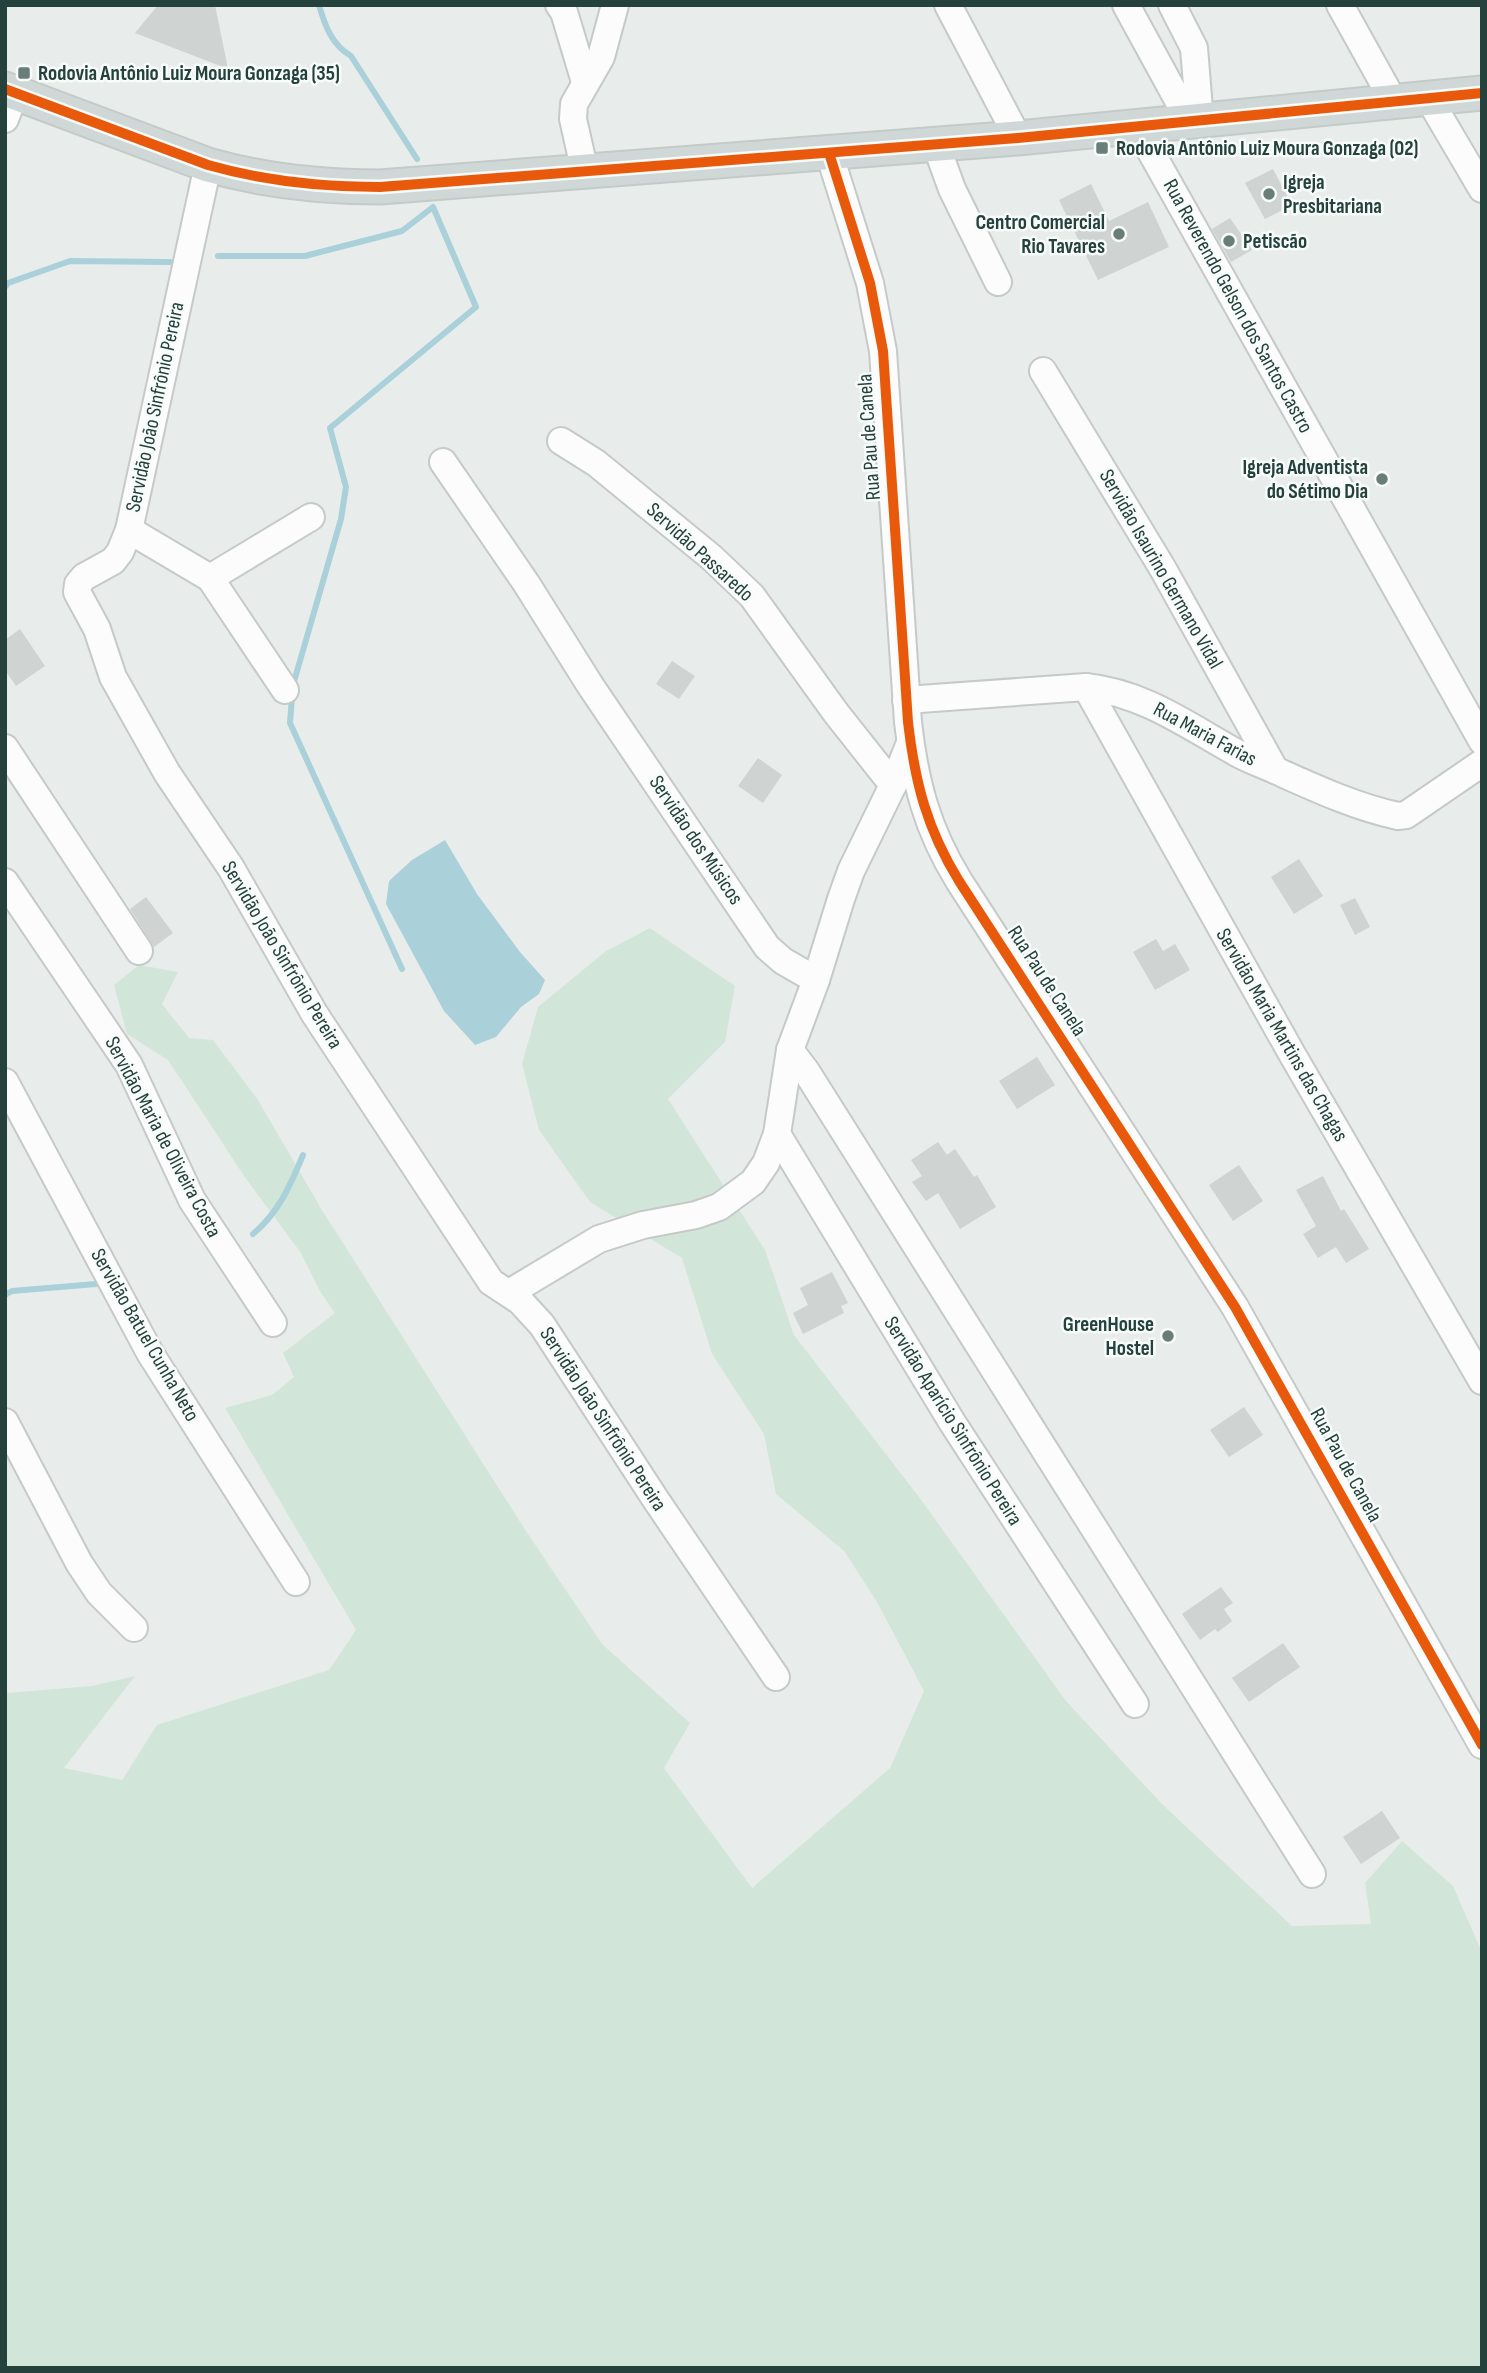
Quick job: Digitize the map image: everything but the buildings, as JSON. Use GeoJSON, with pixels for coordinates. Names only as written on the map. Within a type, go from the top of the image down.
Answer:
{"type":"FeatureCollection","features":[{"type":"Feature","properties":{"kind":"main road"},"geometry":{"type":"LineString","coordinates":[[9,101],[208,165],[253,176],[334,187],[408,186],[936,145],[1482,93]]}},
{"type":"Feature","properties":{"kind":"street"},"geometry":{"type":"LineString","coordinates":[[559,5],[567,21],[585,82]]}},
{"type":"Feature","properties":{"kind":"street"},"geometry":{"type":"LineString","coordinates":[[585,172],[573,119],[574,103],[601,57],[615,5]]}},
{"type":"Feature","properties":{"kind":"street"},"geometry":{"type":"LineString","coordinates":[[948,5],[1018,138]]}},
{"type":"Feature","properties":{"kind":"street"},"geometry":{"type":"LineString","coordinates":[[1126,5],[1195,122]]}},
{"type":"Feature","properties":{"kind":"street"},"geometry":{"type":"LineString","coordinates":[[1172,5],[1194,48],[1195,122]]}},
{"type":"Feature","properties":{"kind":"street"},"geometry":{"type":"LineString","coordinates":[[1340,5],[1394,102]]}},
{"type":"Feature","properties":{"kind":"street"},"geometry":{"type":"LineString","coordinates":[[1429,99],[1482,189]]}},
{"type":"Feature","properties":{"kind":"street","name":"Rua Reverendo Gelson dos Santos Castro"},"geometry":{"type":"LineString","coordinates":[[1137,127],[1482,741]]}},
{"type":"Feature","properties":{"kind":"street"},"geometry":{"type":"LineString","coordinates":[[936,145],[952,189],[998,282]]}},
{"type":"Feature","properties":{"kind":"street","name":"Rua Pau de Canela"},"geometry":{"type":"LineString","coordinates":[[830,153],[870,284],[883,351],[906,700],[910,743],[924,810],[944,857],[1235,1307],[1482,1745]]}},
{"type":"Feature","properties":{"kind":"street","name":"Servidão João Sinfrônio Pereira"},"geometry":{"type":"LineString","coordinates":[[208,165],[129,530],[113,561],[85,577],[78,584],[77,592],[97,629],[113,677],[166,773],[231,868],[314,1013],[491,1282],[520,1301],[542,1325],[776,1677]]}},
{"type":"Feature","properties":{"kind":"street","name":"Servidão Isaurino Germano Vidal"},"geometry":{"type":"LineString","coordinates":[[1043,371],[1163,569],[1275,770]]}},
{"type":"Feature","properties":{"kind":"street","name":"Servidão Passaredo"},"geometry":{"type":"LineString","coordinates":[[561,442],[596,463],[711,557],[752,596],[842,722],[893,785]]}},
{"type":"Feature","properties":{"kind":"street","name":"Servidão dos Músicos"},"geometry":{"type":"LineString","coordinates":[[443,462],[526,583],[590,685],[660,776],[767,947],[806,975]]}},
{"type":"Feature","properties":{"kind":"street"},"geometry":{"type":"LineString","coordinates":[[210,578],[311,517]]}},
{"type":"Feature","properties":{"kind":"street"},"geometry":{"type":"LineString","coordinates":[[129,530],[210,578],[285,690]]}},
{"type":"Feature","properties":{"kind":"street","name":"Rua Maria Farias"},"geometry":{"type":"LineString","coordinates":[[906,700],[1086,687],[1125,694],[1146,702],[1241,755],[1338,796],[1398,816],[1406,815],[1482,763]]}},
{"type":"Feature","properties":{"kind":"street","name":"Servidão Maria Martins das Chagas"},"geometry":{"type":"LineString","coordinates":[[1086,687],[1292,1054],[1482,1381]]}},
{"type":"Feature","properties":{"kind":"street"},"geometry":{"type":"LineString","coordinates":[[509,1293],[573,1253],[618,1231],[696,1215],[719,1207],[753,1182],[766,1163],[777,1134],[790,1050],[806,975],[910,743]]}},
{"type":"Feature","properties":{"kind":"street"},"geometry":{"type":"LineString","coordinates":[[5,748],[139,951]]}},
{"type":"Feature","properties":{"kind":"street","name":"Servidão Maria de Oliveira Costa"},"geometry":{"type":"LineString","coordinates":[[5,882],[129,1065],[192,1200],[273,1323]]}},
{"type":"Feature","properties":{"kind":"street"},"geometry":{"type":"LineString","coordinates":[[790,1050],[806,1071],[1312,1874]]}},
{"type":"Feature","properties":{"kind":"street","name":"Servidão Batuel Cunha Neto"},"geometry":{"type":"LineString","coordinates":[[5,1082],[150,1353],[296,1582]]}},
{"type":"Feature","properties":{"kind":"street","name":"Servidão Aparício Sinfrônio Pereira"},"geometry":{"type":"LineString","coordinates":[[777,1134],[952,1422],[1135,1704]]}},
{"type":"Feature","properties":{"kind":"street"},"geometry":{"type":"LineString","coordinates":[[5,1422],[79,1563],[99,1593],[134,1628]]}},
{"type":"Feature","properties":{"kind":"green space"},"geometry":{"type":"Polygon","coordinates":[[[650,928],[735,986],[725,1042],[668,1099],[765,1250],[794,1335],[919,1497],[1066,1701],[1162,1804],[1292,1926],[1371,1924],[1365,1883],[1402,1841],[1453,1886],[1482,1952],[1482,2368],[5,2368],[5,1693],[92,1686],[135,1676],[64,1768],[122,1780],[157,1725],[329,1670],[356,1630],[225,1408],[272,1395],[294,1377],[283,1353],[335,1313],[320,1291],[301,1253],[244,1176],[168,1060],[127,1034],[114,985],[139,965],[178,972],[162,1004],[189,1038],[213,1040],[258,1100],[322,1210],[524,1528],[602,1644],[690,1723],[664,1768],[752,1888],[890,1768],[924,1691],[877,1602],[844,1551],[776,1494],[764,1434],[712,1354],[682,1258],[590,1202],[539,1130],[522,1064],[538,1007],[606,951],[650,928]]]}},
{"type":"Feature","properties":{"kind":"water"},"geometry":{"type":"Polygon","coordinates":[[[445,840],[477,894],[520,952],[545,980],[539,994],[521,1007],[496,1037],[475,1045],[444,1011],[386,904],[389,881],[412,860],[445,840]]]}},
{"type":"Feature","properties":{"kind":"waterway"},"geometry":{"type":"LineString","coordinates":[[319,5],[334,41],[351,56],[417,159]]}},
{"type":"Feature","properties":{"kind":"waterway"},"geometry":{"type":"LineString","coordinates":[[218,256],[305,256],[402,231],[433,207],[476,307],[330,428],[346,487],[341,519],[293,685],[290,723],[402,969]]}},
{"type":"Feature","properties":{"kind":"waterway"},"geometry":{"type":"LineString","coordinates":[[5,287],[8,283],[70,261],[170,262]]}},
{"type":"Feature","properties":{"kind":"waterway"},"geometry":{"type":"LineString","coordinates":[[253,1234],[277,1208],[303,1155]]}},
{"type":"Feature","properties":{"kind":"waterway"},"geometry":{"type":"LineString","coordinates":[[5,1295],[12,1291],[96,1284]]}},
{"type":"Feature","properties":{"kind":"cycle path"},"geometry":{"type":"LineString","coordinates":[[5,89],[229,171],[293,182],[380,187],[1018,138],[1482,93]]}},
{"type":"Feature","properties":{"kind":"cycle path"},"geometry":{"type":"LineString","coordinates":[[829,153],[870,283],[883,351],[908,722],[914,765],[931,824],[959,881],[1235,1307],[1482,1745]]}},
{"type":"Feature","properties":{"kind":"place","name":"Rodovia Antônio Luiz Moura Gonzaga (35)"},"geometry":{"type":"Point","coordinates":[24,73]}},
{"type":"Feature","properties":{"kind":"place","name":"Rodovia Antônio Luiz Moura Gonzaga (02)"},"geometry":{"type":"Point","coordinates":[1102,148]}},
{"type":"Feature","properties":{"kind":"place","name":"Igreja Presbitariana"},"geometry":{"type":"Point","coordinates":[1269,194]}},
{"type":"Feature","properties":{"kind":"place","name":"Centro Comercial Rio Tavares"},"geometry":{"type":"Point","coordinates":[1119,234]}},
{"type":"Feature","properties":{"kind":"place","name":"Petiscão"},"geometry":{"type":"Point","coordinates":[1229,241]}},
{"type":"Feature","properties":{"kind":"place","name":"Igreja Adventista do Sétimo Dia"},"geometry":{"type":"Point","coordinates":[1382,479]}},
{"type":"Feature","properties":{"kind":"place","name":"GreenHouse Hostel"},"geometry":{"type":"Point","coordinates":[1168,1336]}}]}
